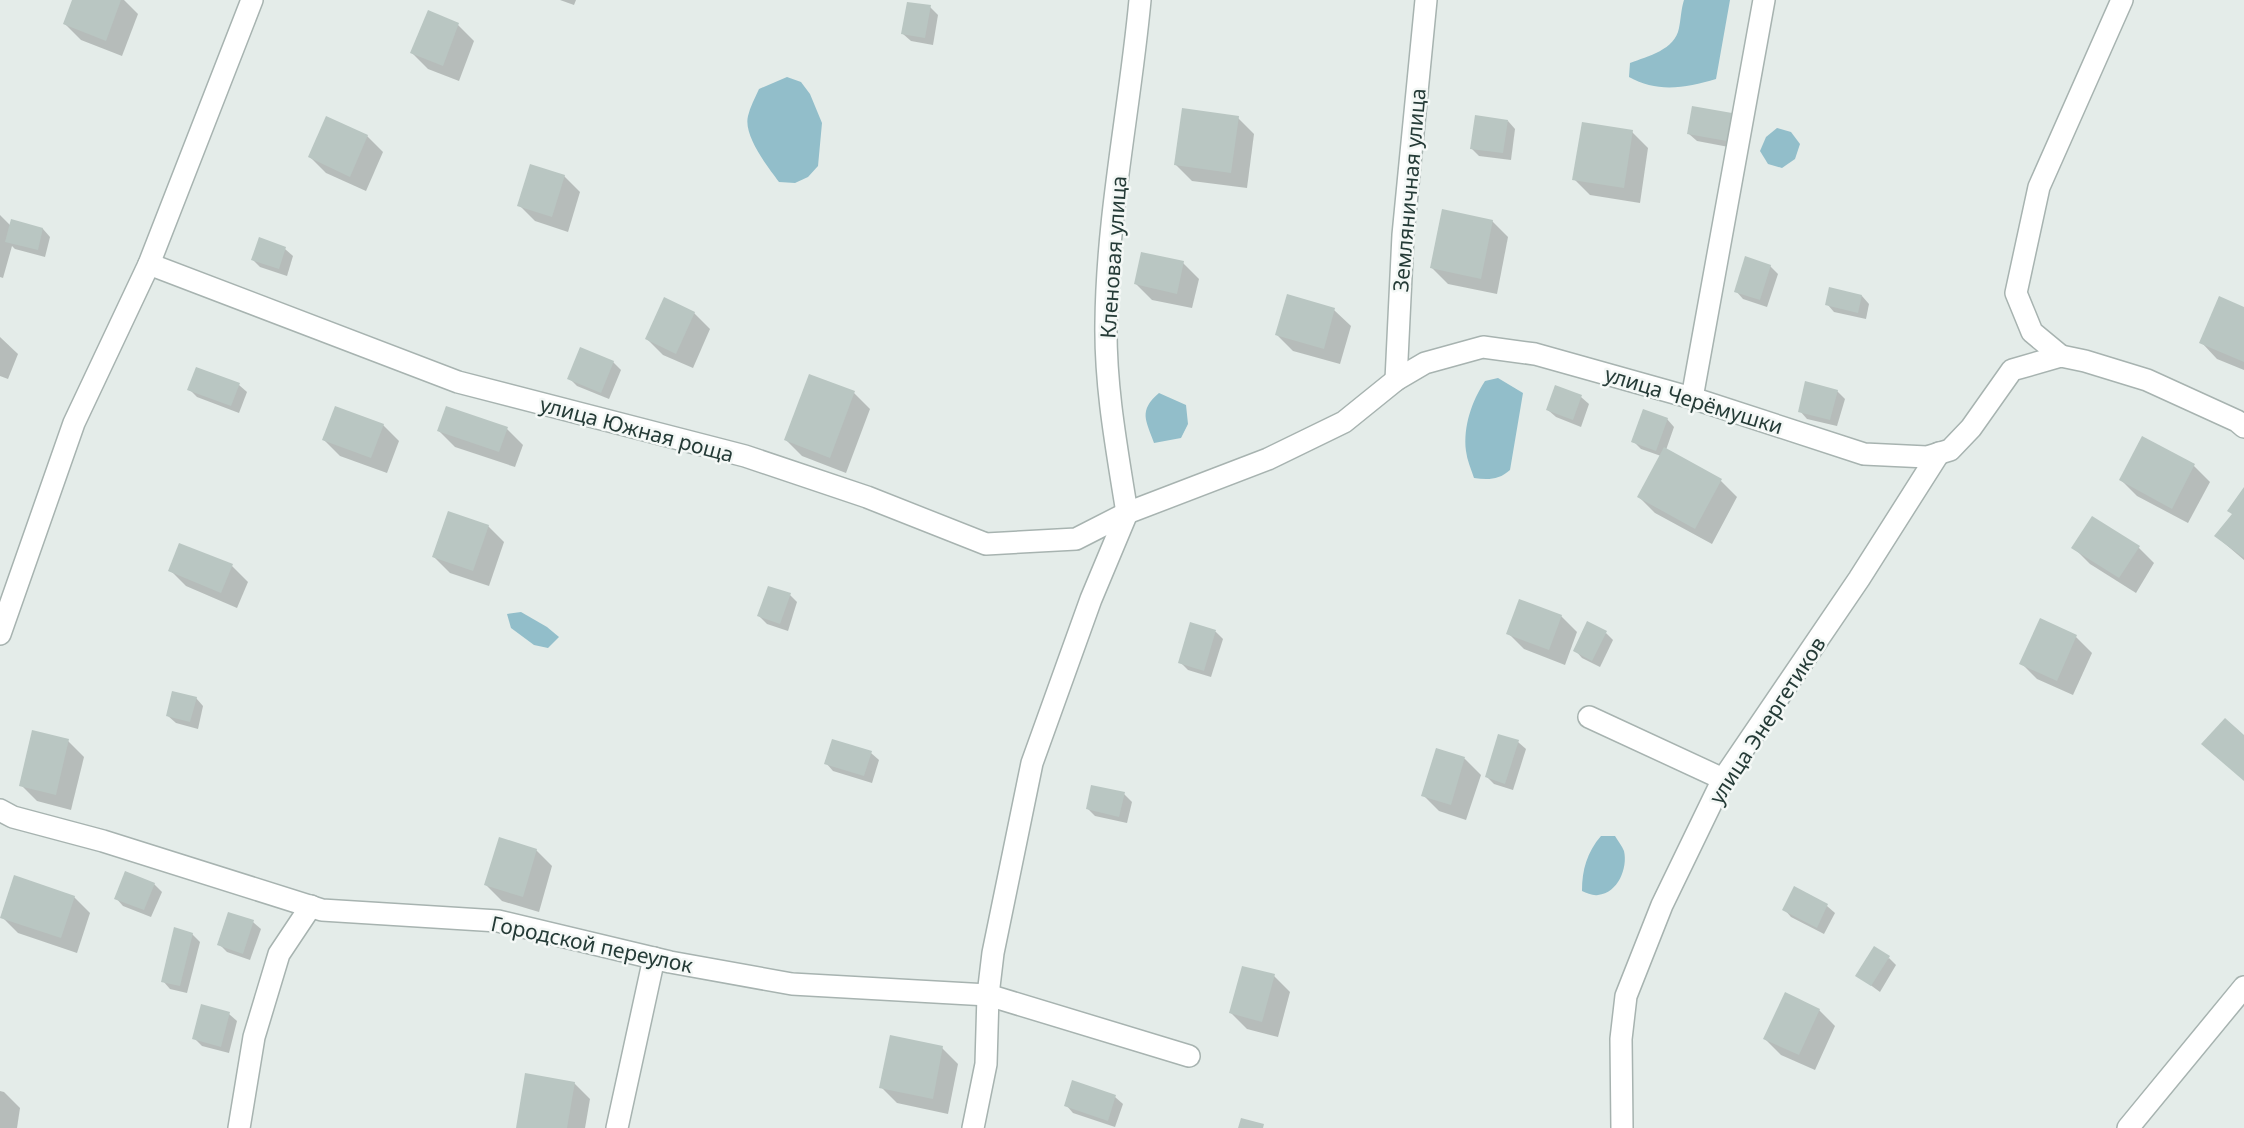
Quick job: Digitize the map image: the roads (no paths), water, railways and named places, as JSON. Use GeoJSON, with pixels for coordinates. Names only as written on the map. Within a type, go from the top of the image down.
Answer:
{"type":"FeatureCollection","features":[{"type":"Feature","properties":{"kind":"street"},"geometry":{"type":"LineString","coordinates":[[0,634],[74,423],[149,264],[252,0]]}},
{"type":"Feature","properties":{"kind":"street","name":"Кленовая улица"},"geometry":{"type":"LineString","coordinates":[[1127,513],[1110,405],[1106,324],[1111,228],[1140,0]]}},
{"type":"Feature","properties":{"kind":"street","name":"Земляничная улица"},"geometry":{"type":"LineString","coordinates":[[1396,380],[1403,235],[1426,0]]}},
{"type":"Feature","properties":{"kind":"street"},"geometry":{"type":"LineString","coordinates":[[1692,398],[1764,0]]}},
{"type":"Feature","properties":{"kind":"street"},"geometry":{"type":"LineString","coordinates":[[2061,356],[2032,332],[2016,293],[2039,187],[2122,0]]}},
{"type":"Feature","properties":{"kind":"street","name":"улица Южная роща"},"geometry":{"type":"LineString","coordinates":[[149,264],[458,382],[745,457],[867,497],[986,544],[1076,539],[1127,513]]}},
{"type":"Feature","properties":{"kind":"street","name":"улица Черёмушки"},"geometry":{"type":"LineString","coordinates":[[1127,513],[1268,459],[1344,422],[1396,380],[1425,363],[1483,347],[1535,354],[1692,398],[1864,454],[1927,457],[1939,453]]}},
{"type":"Feature","properties":{"kind":"street"},"geometry":{"type":"LineString","coordinates":[[1939,453],[1950,450],[1970,428],[2012,370],[2061,356],[2147,380],[2237,421],[2244,427]]}},
{"type":"Feature","properties":{"kind":"street","name":"улица Энергетиков"},"geometry":{"type":"LineString","coordinates":[[1622,1128],[1621,1039],[1626,996],[1662,905],[1723,779],[1859,579],[1939,453]]}},
{"type":"Feature","properties":{"kind":"street"},"geometry":{"type":"LineString","coordinates":[[973,1128],[986,1064],[988,995],[993,953],[1032,763],[1091,599],[1127,513]]}},
{"type":"Feature","properties":{"kind":"street"},"geometry":{"type":"LineString","coordinates":[[1589,718],[1723,779]]}},
{"type":"Feature","properties":{"kind":"street","name":"Городской переулок"},"geometry":{"type":"LineString","coordinates":[[0,810],[13,817],[103,841],[322,910],[498,921],[654,958],[792,984],[988,995],[1189,1056]]}},
{"type":"Feature","properties":{"kind":"street"},"geometry":{"type":"LineString","coordinates":[[239,1128],[254,1037],[279,954],[311,906]]}},
{"type":"Feature","properties":{"kind":"street"},"geometry":{"type":"LineString","coordinates":[[617,1128],[654,958]]}},
{"type":"Feature","properties":{"kind":"street"},"geometry":{"type":"LineString","coordinates":[[2128,1128],[2244,987]]}},
{"type":"Feature","properties":{"kind":"water"},"geometry":{"type":"Polygon","coordinates":[[[1684,0],[1730,0],[1716,79],[1694,85],[1661,87],[1629,77],[1630,63],[1660,51],[1672,42],[1679,28],[1684,0]]]}},
{"type":"Feature","properties":{"kind":"water"},"geometry":{"type":"Polygon","coordinates":[[[787,77],[801,82],[810,94],[822,123],[818,166],[808,177],[795,183],[779,182],[753,142],[747,124],[759,89],[787,77]]]}},
{"type":"Feature","properties":{"kind":"water"},"geometry":{"type":"Polygon","coordinates":[[[1777,128],[1791,132],[1800,144],[1795,159],[1782,168],[1768,164],[1760,151],[1766,137],[1777,128]]]}},
{"type":"Feature","properties":{"kind":"water"},"geometry":{"type":"Polygon","coordinates":[[[1498,378],[1523,393],[1510,470],[1493,478],[1474,478],[1466,451],[1467,423],[1472,405],[1485,381],[1498,378]]]}},
{"type":"Feature","properties":{"kind":"water"},"geometry":{"type":"Polygon","coordinates":[[[1159,393],[1186,405],[1188,424],[1181,438],[1154,443],[1146,411],[1152,399],[1159,393]]]}},
{"type":"Feature","properties":{"kind":"water"},"geometry":{"type":"Polygon","coordinates":[[[521,612],[559,637],[548,648],[534,645],[511,628],[507,614],[521,612]]]}},
{"type":"Feature","properties":{"kind":"water"},"geometry":{"type":"Polygon","coordinates":[[[1601,836],[1615,836],[1625,858],[1623,872],[1616,885],[1605,893],[1594,895],[1582,891],[1583,876],[1589,855],[1601,836]]]}}]}
